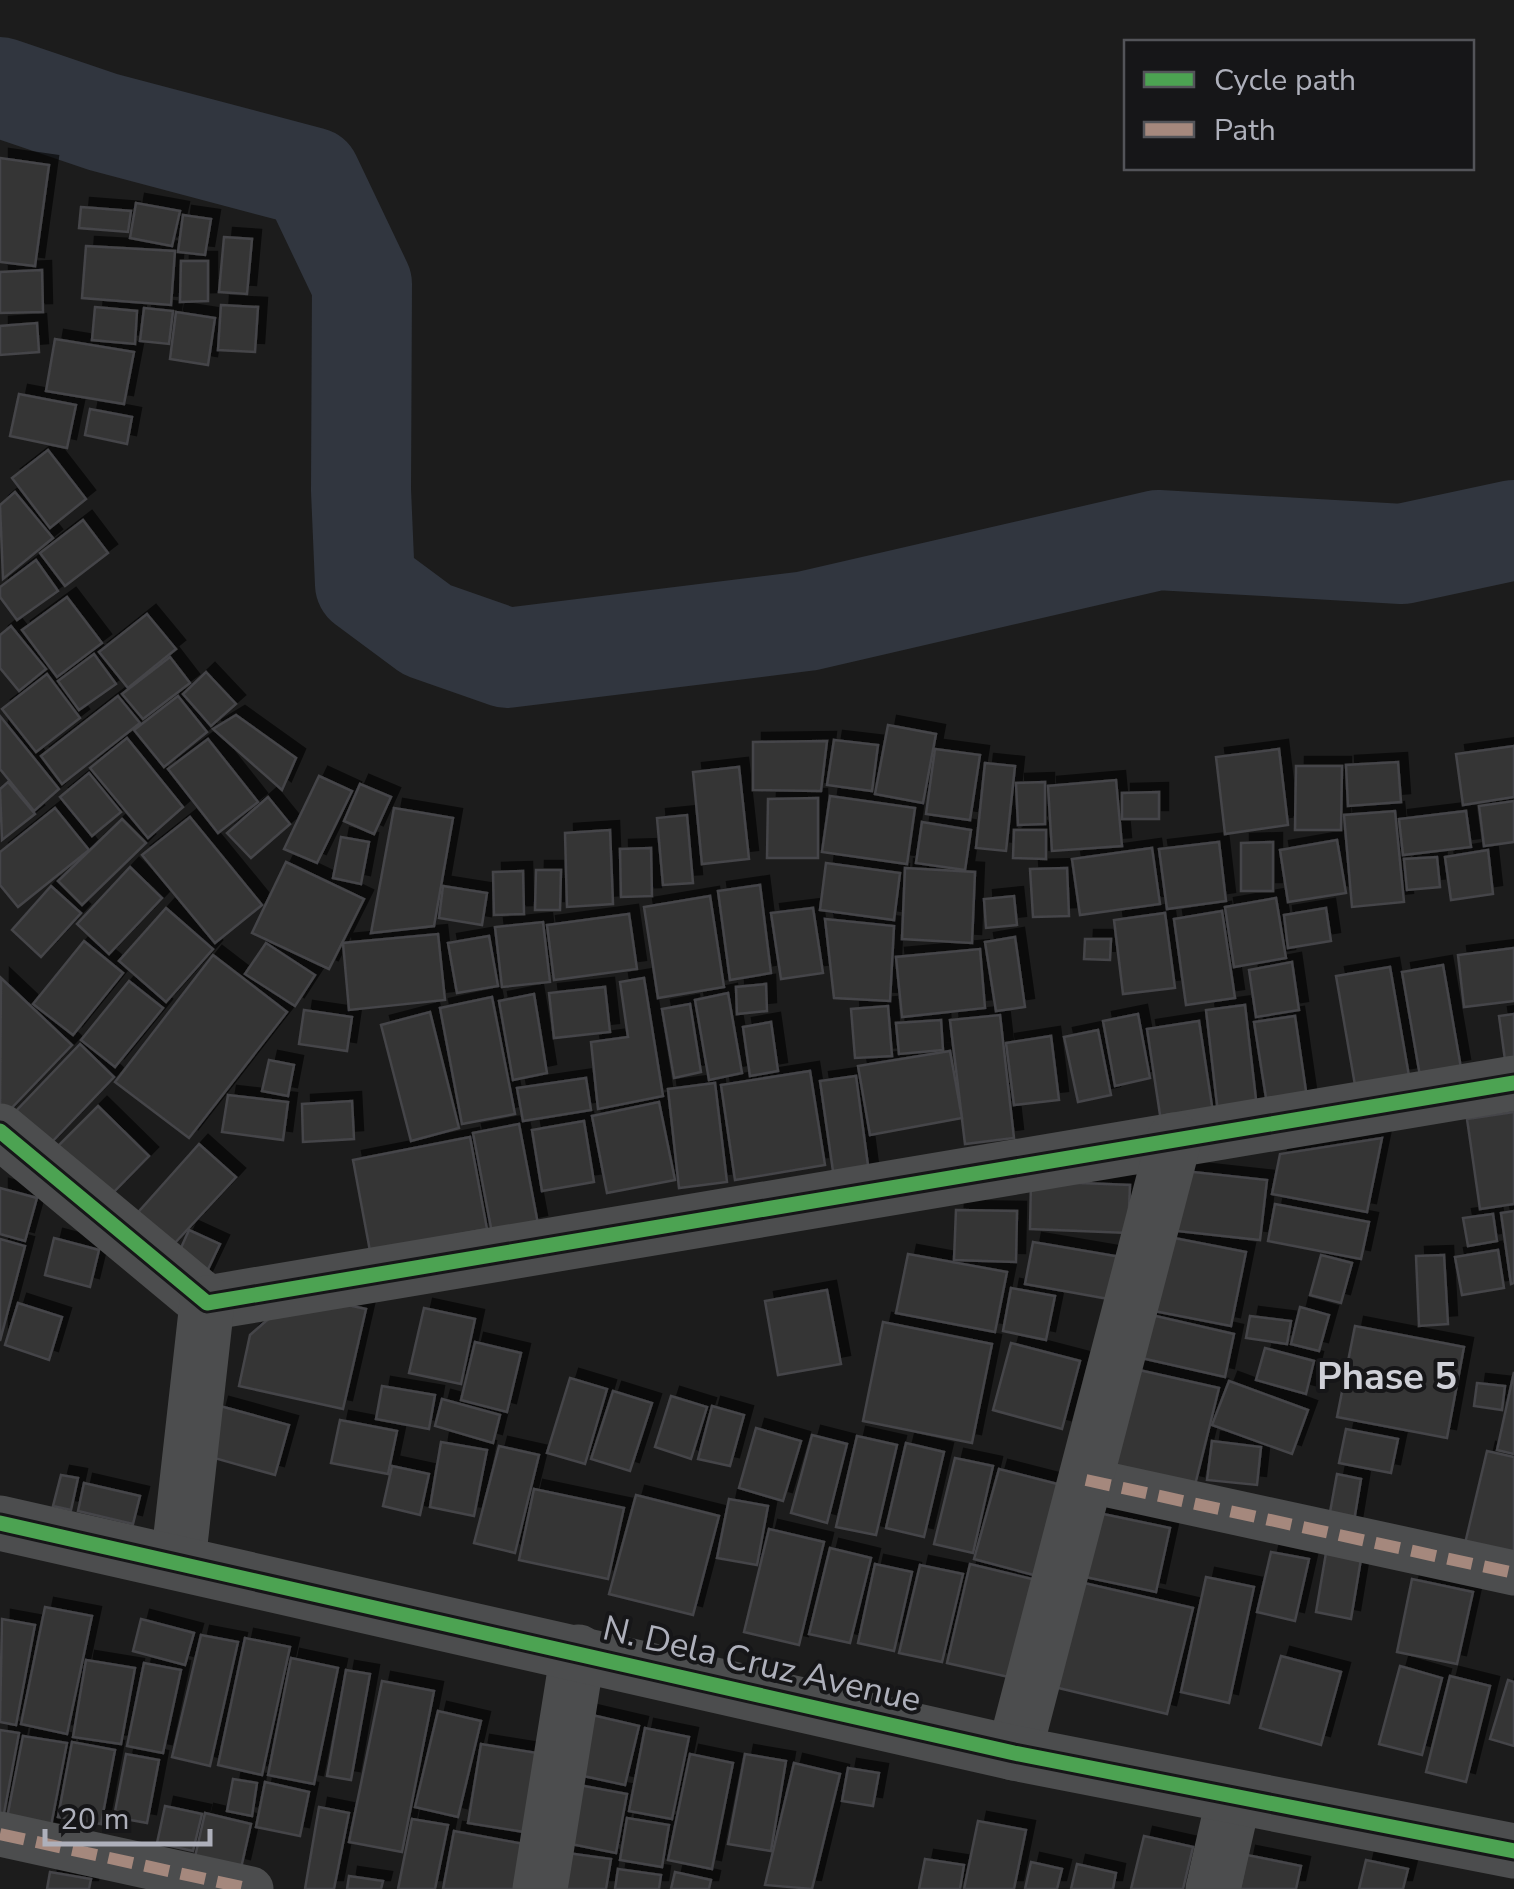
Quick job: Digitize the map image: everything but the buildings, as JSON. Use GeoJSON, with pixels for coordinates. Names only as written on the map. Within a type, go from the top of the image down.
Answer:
{"type":"FeatureCollection","features":[{"type":"Feature","properties":{"kind":"street"},"geometry":{"type":"LineString","coordinates":[[0,1131],[207,1303],[1514,1083]]}},
{"type":"Feature","properties":{"kind":"street"},"geometry":{"type":"LineString","coordinates":[[1014,1753],[1174,1140]]}},
{"type":"Feature","properties":{"kind":"street"},"geometry":{"type":"LineString","coordinates":[[178,1562],[207,1303]]}},
{"type":"Feature","properties":{"kind":"street"},"geometry":{"type":"LineString","coordinates":[[1086,1480],[1514,1573]]}},
{"type":"Feature","properties":{"kind":"street","name":"N. Dela Cruz Avenue"},"geometry":{"type":"LineString","coordinates":[[0,1523],[1014,1753],[1514,1850]]}},
{"type":"Feature","properties":{"kind":"street"},"geometry":{"type":"LineString","coordinates":[[540,1889],[578,1652]]}},
{"type":"Feature","properties":{"kind":"street"},"geometry":{"type":"LineString","coordinates":[[1213,1889],[1234,1797]]}},
{"type":"Feature","properties":{"kind":"street"},"geometry":{"type":"LineString","coordinates":[[0,1834],[251,1889]]}},
{"type":"Feature","properties":{"kind":"waterway"},"geometry":{"type":"LineString","coordinates":[[0,87],[103,122],[311,177],[362,284],[361,490],[365,584],[427,630],[507,658],[807,621],[1158,540],[1402,554],[1514,530]]}},
{"type":"Feature","properties":{"kind":"marked path"},"geometry":{"type":"LineString","coordinates":[[1086,1480],[1514,1573]]}},
{"type":"Feature","properties":{"kind":"marked path"},"geometry":{"type":"LineString","coordinates":[[0,1834],[251,1889]]}},
{"type":"Feature","properties":{"kind":"cycle path"},"geometry":{"type":"LineString","coordinates":[[0,1131],[207,1303],[1514,1083]]}},
{"type":"Feature","properties":{"kind":"cycle path"},"geometry":{"type":"LineString","coordinates":[[0,1523],[1014,1753],[1514,1851]]}},
{"type":"Feature","properties":{"kind":"district","name":"Phase 5"},"geometry":{"type":"Point","coordinates":[1387,1376]}}]}
